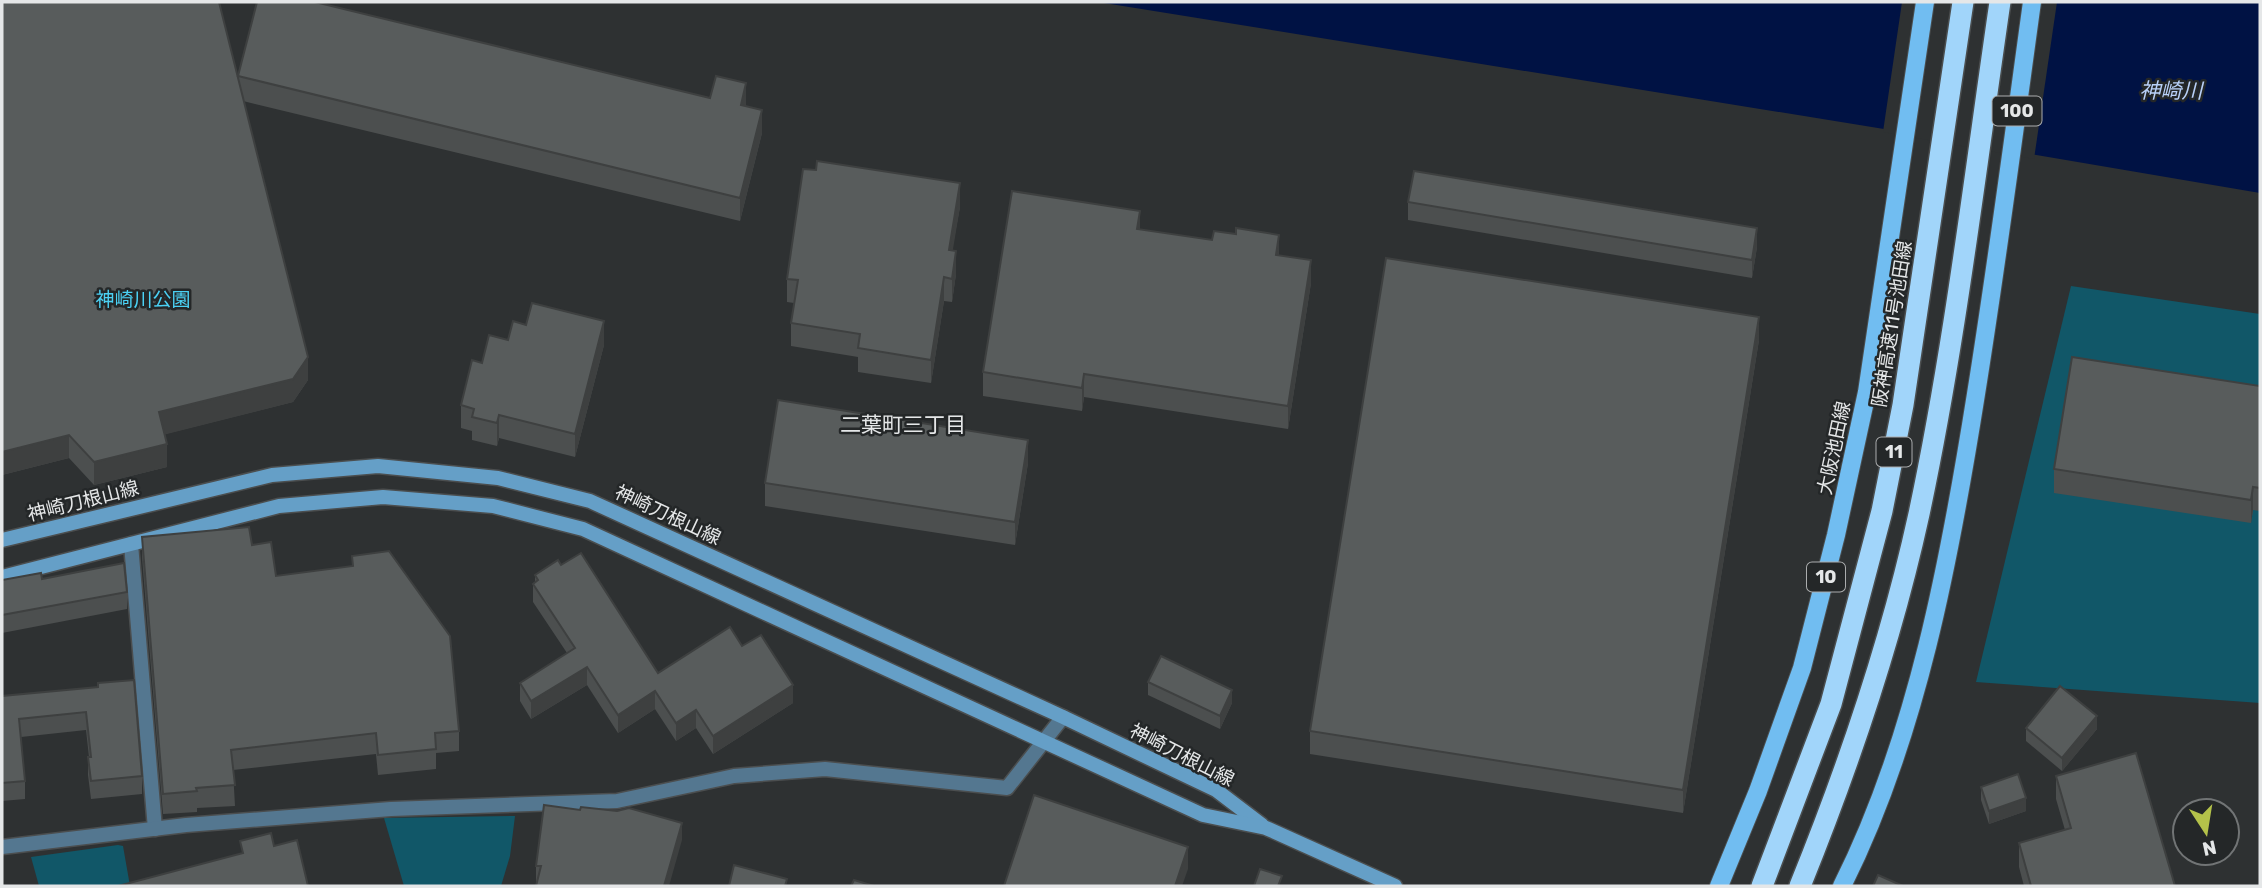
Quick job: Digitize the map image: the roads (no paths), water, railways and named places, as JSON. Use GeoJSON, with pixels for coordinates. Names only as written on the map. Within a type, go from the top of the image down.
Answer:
{"type":"FeatureCollection","features":[{"type":"Feature","properties":{"kind":"highway","name":"阪神高速11号池田線"},"geometry":{"type":"LineString","coordinates":[[1762,886],[1830,704],[1882,511],[1903,405],[1963,2]]}},
{"type":"Feature","properties":{"kind":"highway","name":"11"},"geometry":{"type":"LineString","coordinates":[[1800,886],[1831,810],[1866,710],[1919,515],[1944,379],[2000,2]]}},
{"type":"Feature","properties":{"kind":"main road","name":"大阪池田線"},"geometry":{"type":"LineString","coordinates":[[1719,886],[1758,791],[1802,668],[1836,536],[1867,391],[1925,2]]}},
{"type":"Feature","properties":{"kind":"main road","name":"100"},"geometry":{"type":"LineString","coordinates":[[1842,886],[1863,845],[1902,734],[1935,615],[1963,477],[2032,2]]}},
{"type":"Feature","properties":{"kind":"street","name":"神崎刀根山線"},"geometry":{"type":"LineString","coordinates":[[2,540],[272,475],[378,466],[498,478],[590,501],[1063,717],[1216,790],[1266,828]]}},
{"type":"Feature","properties":{"kind":"street","name":"神崎刀根山線"},"geometry":{"type":"LineString","coordinates":[[2,577],[279,506],[383,497],[493,506],[583,529],[1203,815],[1266,828],[1395,886]]}},
{"type":"Feature","properties":{"kind":"street"},"geometry":{"type":"LineString","coordinates":[[131,544],[155,829]]}},
{"type":"Feature","properties":{"kind":"street"},"geometry":{"type":"LineString","coordinates":[[2,847],[155,829],[391,809],[617,801],[733,776],[825,769],[1007,788],[1063,717]]}},
{"type":"Feature","properties":{"kind":"water","name":"神崎川"},"geometry":{"type":"Polygon","coordinates":[[[1098,2],[2260,2],[2260,193],[1884,129],[1098,2]]]}},
{"type":"Feature","properties":{"kind":"district","name":"二葉町三丁目"},"geometry":{"type":"Point","coordinates":[903,424]}},
{"type":"Feature","properties":{"kind":"park label","name":"神崎川公園"},"geometry":{"type":"Point","coordinates":[143,299]}}]}
